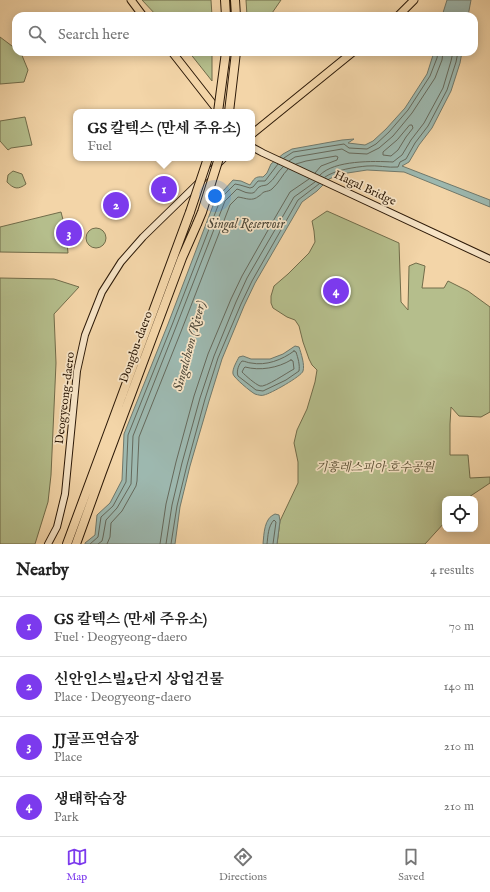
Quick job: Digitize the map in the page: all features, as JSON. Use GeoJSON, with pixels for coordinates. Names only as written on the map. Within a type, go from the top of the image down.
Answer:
{"type":"FeatureCollection","features":[{"type":"Feature","properties":{"kind":"highway"},"geometry":{"type":"LineString","coordinates":[[225,0],[226,12]]}},
{"type":"Feature","properties":{"kind":"highway"},"geometry":{"type":"LineString","coordinates":[[236,0],[236,12]]}},
{"type":"Feature","properties":{"kind":"highway"},"geometry":{"type":"LineString","coordinates":[[219,109],[226,56]]}},
{"type":"Feature","properties":{"kind":"highway"},"geometry":{"type":"LineString","coordinates":[[228,109],[235,56]]}},
{"type":"Feature","properties":{"kind":"highway","name":"Dongbu-daero"},"geometry":{"type":"LineString","coordinates":[[67,544],[98,457],[183,232],[207,161]]}},
{"type":"Feature","properties":{"kind":"highway","name":"Dongbu-daero"},"geometry":{"type":"LineString","coordinates":[[76,544],[182,258],[202,212],[217,161]]}},
{"type":"Feature","properties":{"kind":"main road"},"geometry":{"type":"LineString","coordinates":[[131,0],[140,12]]}},
{"type":"Feature","properties":{"kind":"main road"},"geometry":{"type":"LineString","coordinates":[[402,12],[414,0]]}},
{"type":"Feature","properties":{"kind":"main road"},"geometry":{"type":"LineString","coordinates":[[175,56],[217,109]]}},
{"type":"Feature","properties":{"kind":"main road"},"geometry":{"type":"LineString","coordinates":[[255,132],[348,56]]}},
{"type":"Feature","properties":{"kind":"main road","name":"Hagal Bridge"},"geometry":{"type":"LineString","coordinates":[[255,148],[490,260]]}},
{"type":"Feature","properties":{"kind":"main road"},"geometry":{"type":"LineString","coordinates":[[255,151],[261,151]]}},
{"type":"Feature","properties":{"kind":"main road","name":"Deogyeong-daero"},"geometry":{"type":"LineString","coordinates":[[48,544],[57,527],[65,494],[77,371],[85,335],[102,292],[121,262],[143,237],[221,161]]}},
{"type":"Feature","properties":{"kind":"green space"},"geometry":{"type":"Polygon","coordinates":[[[142,0],[211,0],[212,12],[153,12],[142,0]]]}},
{"type":"Feature","properties":{"kind":"green space"},"geometry":{"type":"Polygon","coordinates":[[[246,0],[281,0],[273,12],[247,12],[246,0]]]}},
{"type":"Feature","properties":{"kind":"green space"},"geometry":{"type":"Polygon","coordinates":[[[0,37],[12,46],[12,56],[22,56],[28,70],[24,82],[0,84],[0,37]]]}},
{"type":"Feature","properties":{"kind":"green space"},"geometry":{"type":"Polygon","coordinates":[[[192,56],[212,56],[212,81],[192,56]]]}},
{"type":"Feature","properties":{"kind":"green space"},"geometry":{"type":"Polygon","coordinates":[[[25,117],[32,145],[11,148],[8,150],[0,141],[0,121],[25,117]]]}},
{"type":"Feature","properties":{"kind":"green space"},"geometry":{"type":"Polygon","coordinates":[[[13,171],[22,174],[26,184],[16,188],[7,182],[8,175],[13,171]]]}},
{"type":"Feature","properties":{"kind":"green space","name":"기흥레스피아 호수공원"},"geometry":{"type":"Polygon","coordinates":[[[327,211],[399,243],[401,302],[408,310],[409,266],[416,263],[425,266],[422,288],[444,288],[448,281],[468,291],[490,307],[490,412],[481,417],[459,416],[451,407],[450,455],[468,455],[470,478],[490,477],[490,483],[470,496],[442,496],[442,525],[425,544],[277,544],[280,521],[298,483],[298,462],[294,443],[297,430],[307,409],[317,370],[309,359],[299,326],[295,320],[273,308],[271,296],[274,286],[309,253],[315,242],[312,221],[327,211]]]}},
{"type":"Feature","properties":{"kind":"green space"},"geometry":{"type":"Polygon","coordinates":[[[61,212],[66,232],[68,253],[0,252],[0,227],[61,212]]]}},
{"type":"Feature","properties":{"kind":"green space"},"geometry":{"type":"Polygon","coordinates":[[[96,228],[103,231],[106,238],[103,245],[96,248],[89,245],[86,238],[89,231],[96,228]]]}},
{"type":"Feature","properties":{"kind":"green space"},"geometry":{"type":"Polygon","coordinates":[[[0,278],[54,279],[79,287],[54,314],[56,363],[51,475],[48,502],[35,544],[0,544],[0,278]]]}},
{"type":"Feature","properties":{"kind":"water"},"geometry":{"type":"Polygon","coordinates":[[[447,0],[471,0],[469,12],[443,12],[447,0]]]}},
{"type":"Feature","properties":{"kind":"water","name":"Singal Reservoir"},"geometry":{"type":"Polygon","coordinates":[[[433,56],[461,56],[451,91],[432,128],[419,145],[409,162],[402,166],[490,200],[490,207],[404,172],[367,170],[341,174],[329,179],[317,191],[302,202],[255,283],[244,306],[222,359],[190,466],[180,507],[175,544],[85,544],[95,535],[97,515],[110,503],[122,480],[124,434],[217,195],[233,180],[241,181],[250,185],[255,178],[263,177],[267,173],[271,164],[292,149],[342,140],[354,139],[348,143],[365,145],[373,141],[405,108],[427,74],[433,56]]]}},
{"type":"Feature","properties":{"kind":"water"},"geometry":{"type":"Polygon","coordinates":[[[295,346],[299,347],[300,350],[303,362],[303,371],[292,381],[267,394],[255,394],[239,382],[233,374],[234,367],[239,357],[243,356],[251,359],[270,359],[283,354],[295,346]]]}},
{"type":"Feature","properties":{"kind":"water"},"geometry":{"type":"Polygon","coordinates":[[[275,514],[279,515],[280,521],[277,544],[263,544],[264,531],[267,523],[271,516],[275,514]]]}},
{"type":"Feature","properties":{"kind":"place","name":"GS 칼텍스 (만세 주유소)"},"geometry":{"type":"Point","coordinates":[164,189]}},
{"type":"Feature","properties":{"kind":"place","name":"신안인스빌2단지 상업건물"},"geometry":{"type":"Point","coordinates":[116,205]}},
{"type":"Feature","properties":{"kind":"place","name":"JJ골프연습장"},"geometry":{"type":"Point","coordinates":[69,233]}},
{"type":"Feature","properties":{"kind":"place","name":"생태학습장"},"geometry":{"type":"Point","coordinates":[336,291]}},
{"type":"Feature","properties":{"kind":"water label","name":"Singalcheon (River)"},"geometry":{"type":"Point","coordinates":[190,346]}}]}
